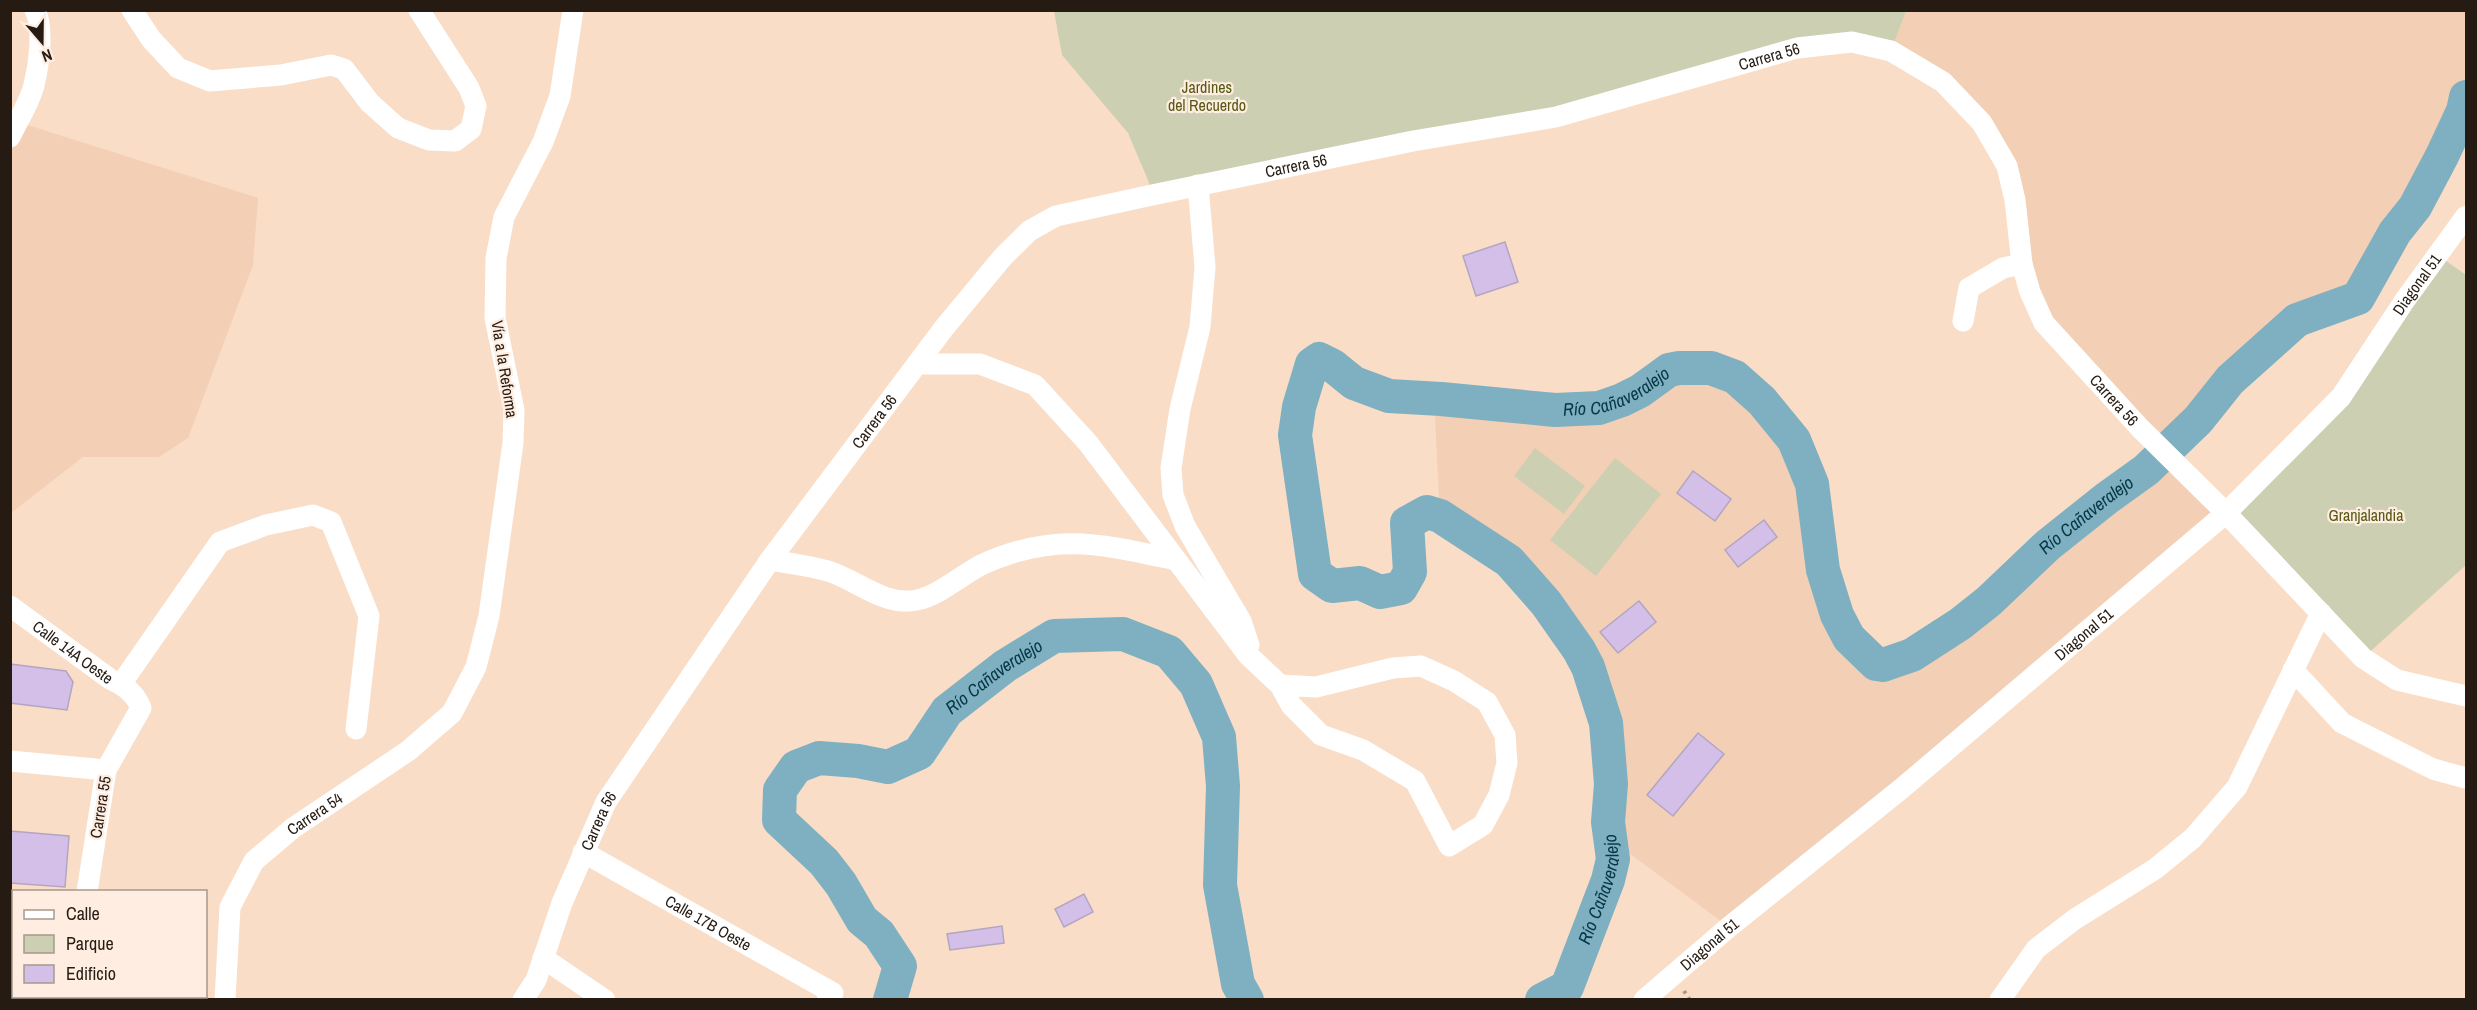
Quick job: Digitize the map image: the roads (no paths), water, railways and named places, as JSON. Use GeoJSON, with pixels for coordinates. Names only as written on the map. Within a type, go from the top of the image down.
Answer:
{"type":"FeatureCollection","features":[{"type":"Feature","properties":{"kind":"street"},"geometry":{"type":"LineString","coordinates":[[10,136],[34,86],[40,41],[39,19],[35,10]]}},
{"type":"Feature","properties":{"kind":"street"},"geometry":{"type":"LineString","coordinates":[[132,10],[151,39],[178,69],[210,81],[281,75],[331,65],[344,69],[370,103],[398,128],[429,140],[454,141],[471,129],[476,106],[469,88],[419,10]]}},
{"type":"Feature","properties":{"kind":"street","name":"Vía a la Reforma"},"geometry":{"type":"LineString","coordinates":[[476,667],[489,616],[513,442],[514,410],[495,318],[496,258],[504,217],[543,142],[560,96],[573,10]]}},
{"type":"Feature","properties":{"kind":"street","name":"Carrera 56"},"geometry":{"type":"LineString","coordinates":[[523,999],[536,980],[558,912],[606,802],[770,560],[917,364],[1002,258],[1029,231],[1056,216],[1198,185],[1413,141],[1556,117],[1675,85],[1797,48],[1852,42],[1891,51],[1942,82],[1982,123],[2007,166],[2015,200],[2022,264],[2030,292],[2044,323],[2140,428],[2226,513],[2363,658],[2397,680],[2466,696]]}},
{"type":"Feature","properties":{"kind":"street"},"geometry":{"type":"LineString","coordinates":[[1198,185],[1204,277],[1200,327],[1180,409],[1171,468],[1173,495],[1185,526],[1241,621],[1250,642],[1248,655]]}},
{"type":"Feature","properties":{"kind":"street","name":"Diagonal 51"},"geometry":{"type":"LineString","coordinates":[[1644,999],[1729,927],[1901,789],[2226,513],[2321,420],[2356,374],[2405,300],[2466,216]]}},
{"type":"Feature","properties":{"kind":"street"},"geometry":{"type":"LineString","coordinates":[[1963,321],[1969,288],[2003,268],[2022,264]]}},
{"type":"Feature","properties":{"kind":"street"},"geometry":{"type":"LineString","coordinates":[[917,364],[980,364],[1035,385],[1088,443],[1248,655],[1280,685],[1291,705],[1321,735],[1363,750],[1415,781],[1435,814],[1449,846],[1484,825],[1498,795],[1507,763],[1505,735],[1487,702],[1454,681],[1421,666],[1392,668],[1316,687],[1280,685]]}},
{"type":"Feature","properties":{"kind":"street"},"geometry":{"type":"LineString","coordinates":[[129,690],[220,542],[266,525],[313,515],[331,522],[369,616],[356,729]]}},
{"type":"Feature","properties":{"kind":"street"},"geometry":{"type":"LineString","coordinates":[[770,560],[830,572],[898,601],[919,600],[1015,550],[1054,543],[1102,544],[1176,560]]}},
{"type":"Feature","properties":{"kind":"street","name":"Calle 14A Oeste"},"geometry":{"type":"LineString","coordinates":[[10,606],[110,679],[129,690]]}},
{"type":"Feature","properties":{"kind":"street"},"geometry":{"type":"LineString","coordinates":[[2000,999],[2036,949],[2075,919],[2155,870],[2201,829],[2237,788],[2321,613]]}},
{"type":"Feature","properties":{"kind":"street","name":"Carrera 54"},"geometry":{"type":"LineString","coordinates":[[225,999],[230,908],[255,861],[293,828],[408,751],[452,713],[476,667]]}},
{"type":"Feature","properties":{"kind":"street"},"geometry":{"type":"LineString","coordinates":[[2293,670],[2342,723],[2433,770],[2466,778]]}},
{"type":"Feature","properties":{"kind":"street","name":"Carrera 55"},"geometry":{"type":"LineString","coordinates":[[87,890],[106,770],[141,708],[129,690]]}},
{"type":"Feature","properties":{"kind":"street"},"geometry":{"type":"LineString","coordinates":[[10,760],[106,770]]}},
{"type":"Feature","properties":{"kind":"street","name":"Calle 17B Oeste"},"geometry":{"type":"LineString","coordinates":[[583,852],[830,996]]}},
{"type":"Feature","properties":{"kind":"street"},"geometry":{"type":"LineString","coordinates":[[543,958],[605,999]]}},
{"type":"Feature","properties":{"kind":"waterway","name":"Río Cañaveralejo"},"geometry":{"type":"LineString","coordinates":[[1542,1000],[1567,987],[1608,880],[1613,859],[1608,822],[1611,784],[1606,723],[1588,667],[1579,650],[1546,603],[1509,561],[1440,516],[1427,512],[1407,523],[1410,572],[1401,588],[1380,592],[1360,583],[1332,586],[1315,574],[1295,435],[1299,407],[1312,364],[1319,359],[1333,366],[1354,383],[1389,396],[1555,410],[1599,408],[1622,400],[1640,391],[1669,370],[1679,368],[1711,368],[1735,377],[1762,401],[1794,440],[1812,484],[1823,570],[1837,615],[1849,638],[1876,664],[1883,665],[1912,655],[1960,624],[1989,601],[2048,545],[2146,470],[2198,420],[2230,380],[2297,320],[2358,298],[2395,232],[2415,207],[2463,111],[2466,97]]}},
{"type":"Feature","properties":{"kind":"waterway","name":"Río Cañaveralejo"},"geometry":{"type":"LineString","coordinates":[[890,1000],[900,966],[879,934],[862,920],[841,884],[824,862],[779,820],[780,790],[796,767],[819,758],[858,761],[888,767],[919,753],[947,711],[1005,666],[1054,636],[1123,634],[1169,652],[1196,684],[1219,737],[1223,786],[1220,885],[1238,984],[1247,1000]]}},
{"type":"Feature","properties":{"kind":"park label","name":"Jardines del Recuerdo"},"geometry":{"type":"Point","coordinates":[1207,96]}},
{"type":"Feature","properties":{"kind":"park label","name":"Granjalandia"},"geometry":{"type":"Point","coordinates":[2366,515]}}]}
